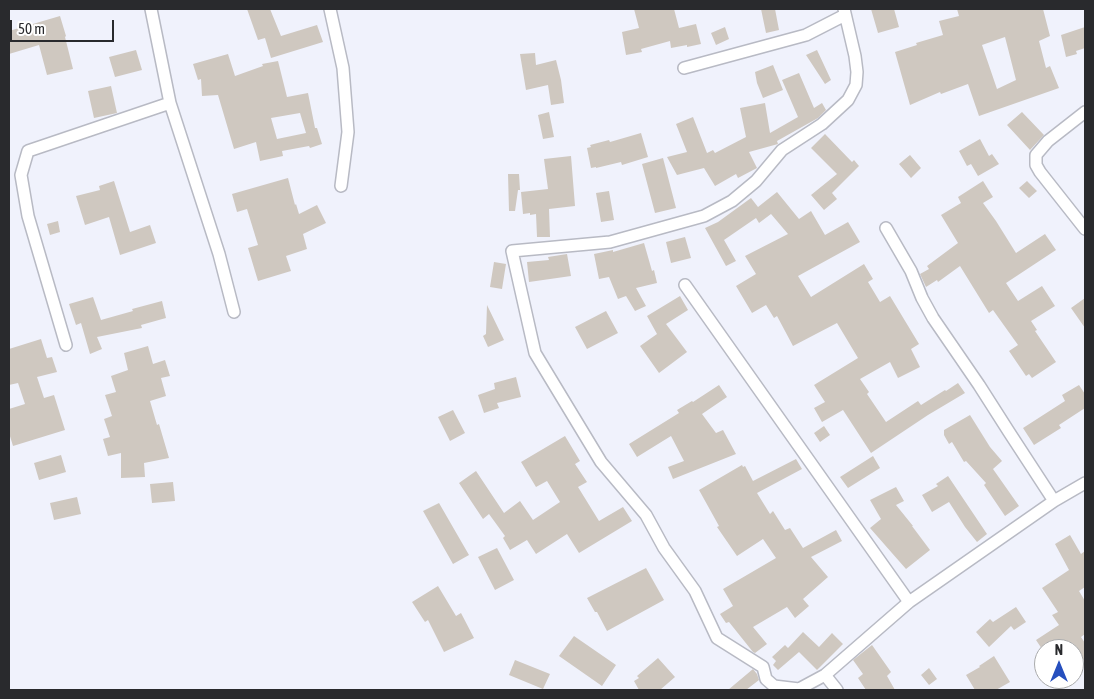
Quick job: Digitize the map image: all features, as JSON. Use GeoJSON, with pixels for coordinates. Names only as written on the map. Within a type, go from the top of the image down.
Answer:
{"type":"FeatureCollection","features":[{"type":"Feature","properties":{"kind":"street"},"geometry":{"type":"LineString","coordinates":[[152,9],[170,103],[219,254],[234,312]]}},
{"type":"Feature","properties":{"kind":"street"},"geometry":{"type":"LineString","coordinates":[[330,9],[343,68],[348,132],[341,186]]}},
{"type":"Feature","properties":{"kind":"street"},"geometry":{"type":"LineString","coordinates":[[684,68],[806,35],[844,12],[857,72],[856,86],[848,100],[822,124],[782,150],[756,181],[732,201],[704,216],[610,242],[512,251],[535,353],[601,462],[646,515],[664,548],[695,590],[717,638],[763,667],[766,679],[774,686],[799,689],[825,675],[909,602],[1054,501],[1085,483]]}},
{"type":"Feature","properties":{"kind":"street"},"geometry":{"type":"LineString","coordinates":[[66,345],[28,216],[21,175],[28,151],[170,103]]}},
{"type":"Feature","properties":{"kind":"street"},"geometry":{"type":"LineString","coordinates":[[1085,112],[1048,141],[1036,155],[1036,165],[1085,229]]}},
{"type":"Feature","properties":{"kind":"street"},"geometry":{"type":"LineString","coordinates":[[886,228],[911,271],[933,318],[1054,501]]}},
{"type":"Feature","properties":{"kind":"street"},"geometry":{"type":"LineString","coordinates":[[685,285],[909,602]]}},
{"type":"Feature","properties":{"kind":"street"},"geometry":{"type":"LineString","coordinates":[[825,675],[836,690]]}},
{"type":"Feature","properties":{"kind":"building"},"geometry":{"type":"Polygon","coordinates":[[[247,9],[270,9],[281,36],[317,25],[323,42],[271,58],[265,38],[258,40],[247,9]]]}},
{"type":"Feature","properties":{"kind":"building"},"geometry":{"type":"Polygon","coordinates":[[[634,9],[674,9],[679,28],[696,24],[701,44],[671,48],[670,41],[641,49],[642,52],[626,55],[622,32],[639,28],[634,9]]]}},
{"type":"Feature","properties":{"kind":"building"},"geometry":{"type":"Polygon","coordinates":[[[761,9],[775,9],[779,30],[766,33],[761,9]]]}},
{"type":"Feature","properties":{"kind":"building"},"geometry":{"type":"Polygon","coordinates":[[[871,9],[894,9],[899,27],[878,33],[871,9]]]}},
{"type":"Feature","properties":{"kind":"building"},"geometry":{"type":"Polygon","coordinates":[[[957,9],[1043,9],[1050,36],[1039,41],[1046,68],[1050,66],[1059,88],[979,116],[968,84],[941,94],[940,92],[910,105],[895,52],[943,35],[939,21],[959,16],[957,9]],[[1005,37],[982,45],[997,89],[1016,80],[1005,37]]]}},
{"type":"Feature","properties":{"kind":"building"},"geometry":{"type":"Polygon","coordinates":[[[60,16],[73,69],[47,75],[39,45],[9,54],[9,31],[60,16]]]}},
{"type":"Feature","properties":{"kind":"building"},"geometry":{"type":"Polygon","coordinates":[[[725,27],[729,39],[716,45],[711,33],[725,27]]]}},
{"type":"Feature","properties":{"kind":"building"},"geometry":{"type":"Polygon","coordinates":[[[1085,27],[1085,48],[1076,51],[1077,54],[1066,57],[1061,35],[1085,27]]]}},
{"type":"Feature","properties":{"kind":"building"},"geometry":{"type":"Polygon","coordinates":[[[136,50],[142,70],[115,77],[109,57],[136,50]]]}},
{"type":"Feature","properties":{"kind":"building"},"geometry":{"type":"Polygon","coordinates":[[[817,50],[831,80],[825,84],[806,55],[817,50]]]}},
{"type":"Feature","properties":{"kind":"building"},"geometry":{"type":"Polygon","coordinates":[[[535,53],[536,65],[556,60],[564,103],[551,105],[548,85],[526,90],[520,54],[535,53]]]}},
{"type":"Feature","properties":{"kind":"building"},"geometry":{"type":"Polygon","coordinates":[[[228,54],[235,76],[263,66],[262,64],[278,61],[287,97],[308,93],[315,128],[317,128],[322,144],[310,148],[309,146],[282,151],[283,156],[260,161],[256,142],[234,149],[218,95],[202,96],[201,79],[198,80],[193,64],[228,54]],[[300,113],[271,118],[277,139],[306,133],[300,113]]]}},
{"type":"Feature","properties":{"kind":"building"},"geometry":{"type":"Polygon","coordinates":[[[773,65],[783,90],[763,98],[755,72],[773,65]]]}},
{"type":"Feature","properties":{"kind":"building"},"geometry":{"type":"Polygon","coordinates":[[[799,73],[814,108],[822,103],[826,110],[818,118],[777,141],[778,144],[749,152],[757,168],[738,178],[736,174],[715,186],[704,168],[677,175],[667,157],[687,152],[676,124],[693,117],[707,153],[713,150],[715,153],[746,137],[740,108],[765,103],[770,133],[798,117],[782,80],[799,73]]]}},
{"type":"Feature","properties":{"kind":"building"},"geometry":{"type":"Polygon","coordinates":[[[111,86],[117,113],[94,118],[88,91],[111,86]]]}},
{"type":"Feature","properties":{"kind":"building"},"geometry":{"type":"Polygon","coordinates":[[[549,112],[554,137],[543,139],[538,115],[549,112]]]}},
{"type":"Feature","properties":{"kind":"building"},"geometry":{"type":"Polygon","coordinates":[[[1022,112],[1044,135],[1030,150],[1007,125],[1022,112]]]}},
{"type":"Feature","properties":{"kind":"building"},"geometry":{"type":"Polygon","coordinates":[[[641,133],[648,157],[622,165],[621,162],[591,168],[587,148],[591,147],[590,145],[609,140],[610,142],[641,133]]]}},
{"type":"Feature","properties":{"kind":"building"},"geometry":{"type":"Polygon","coordinates":[[[825,134],[852,162],[854,160],[859,166],[832,193],[837,199],[824,210],[811,195],[837,174],[811,148],[825,134]]]}},
{"type":"Feature","properties":{"kind":"building"},"geometry":{"type":"Polygon","coordinates":[[[980,139],[989,156],[992,154],[999,164],[978,176],[971,164],[967,166],[959,151],[980,139]]]}},
{"type":"Feature","properties":{"kind":"building"},"geometry":{"type":"Polygon","coordinates":[[[910,155],[921,168],[911,178],[899,164],[910,155]]]}},
{"type":"Feature","properties":{"kind":"building"},"geometry":{"type":"Polygon","coordinates":[[[571,156],[575,206],[549,209],[550,237],[537,237],[536,214],[523,214],[521,192],[548,189],[544,159],[571,156]]]}},
{"type":"Feature","properties":{"kind":"building"},"geometry":{"type":"Polygon","coordinates":[[[663,158],[676,208],[655,213],[642,164],[663,158]]]}},
{"type":"Feature","properties":{"kind":"building"},"geometry":{"type":"Polygon","coordinates":[[[508,174],[519,174],[520,190],[518,190],[515,211],[509,211],[508,174]]]}},
{"type":"Feature","properties":{"kind":"building"},"geometry":{"type":"Polygon","coordinates":[[[288,178],[299,214],[317,205],[326,223],[303,234],[307,249],[286,256],[291,271],[258,281],[248,248],[258,245],[247,209],[237,212],[232,194],[288,178]]]}},
{"type":"Feature","properties":{"kind":"building"},"geometry":{"type":"Polygon","coordinates":[[[114,181],[130,232],[150,225],[156,243],[120,255],[109,217],[85,225],[76,196],[100,190],[99,186],[114,181]]]}},
{"type":"Feature","properties":{"kind":"building"},"geometry":{"type":"Polygon","coordinates":[[[983,181],[993,197],[983,203],[1016,253],[1045,234],[1056,250],[1006,283],[1018,301],[1042,286],[1055,306],[1031,321],[1037,330],[1035,331],[1056,362],[1032,378],[1029,374],[1026,376],[1009,351],[1018,345],[993,310],[989,313],[960,266],[938,282],[937,280],[926,287],[920,274],[929,269],[927,266],[958,243],[941,215],[961,203],[958,197],[983,181]]]}},
{"type":"Feature","properties":{"kind":"building"},"geometry":{"type":"Polygon","coordinates":[[[1027,181],[1037,191],[1029,198],[1019,188],[1027,181]]]}},
{"type":"Feature","properties":{"kind":"building"},"geometry":{"type":"Polygon","coordinates":[[[609,191],[614,220],[601,222],[596,193],[609,191]]]}},
{"type":"Feature","properties":{"kind":"building"},"geometry":{"type":"Polygon","coordinates":[[[777,192],[799,219],[811,211],[825,235],[848,222],[860,242],[798,276],[811,297],[864,264],[873,279],[868,282],[880,302],[890,296],[919,344],[911,349],[920,367],[898,378],[890,362],[860,379],[869,392],[867,394],[886,422],[918,401],[921,405],[958,383],[965,393],[871,453],[843,410],[822,422],[814,408],[825,402],[814,385],[858,358],[837,323],[793,346],[777,316],[774,318],[766,305],[752,313],[736,286],[756,274],[745,256],[788,234],[771,214],[759,223],[756,218],[724,240],[736,261],[726,266],[705,228],[718,222],[751,198],[758,207],[777,192]]]}},
{"type":"Feature","properties":{"kind":"building"},"geometry":{"type":"Polygon","coordinates":[[[58,221],[60,232],[50,235],[47,224],[58,221]]]}},
{"type":"Feature","properties":{"kind":"building"},"geometry":{"type":"Polygon","coordinates":[[[685,237],[691,258],[671,263],[666,242],[685,237]]]}},
{"type":"Feature","properties":{"kind":"building"},"geometry":{"type":"Polygon","coordinates":[[[644,243],[657,283],[636,288],[646,306],[635,311],[626,296],[618,299],[609,277],[599,279],[594,254],[613,250],[613,252],[644,243]]]}},
{"type":"Feature","properties":{"kind":"building"},"geometry":{"type":"Polygon","coordinates":[[[567,254],[571,276],[529,282],[527,262],[549,260],[548,257],[567,254]]]}},
{"type":"Feature","properties":{"kind":"building"},"geometry":{"type":"Polygon","coordinates":[[[494,262],[506,264],[502,289],[490,287],[494,262]]]}},
{"type":"Feature","properties":{"kind":"building"},"geometry":{"type":"Polygon","coordinates":[[[680,296],[688,310],[666,324],[687,352],[659,373],[640,346],[657,334],[647,316],[680,296]]]}},
{"type":"Feature","properties":{"kind":"building"},"geometry":{"type":"Polygon","coordinates":[[[93,297],[101,320],[162,301],[166,318],[141,325],[142,328],[97,337],[102,349],[90,354],[81,323],[76,325],[69,304],[93,297]]]}},
{"type":"Feature","properties":{"kind":"building"},"geometry":{"type":"Polygon","coordinates":[[[1085,298],[1085,328],[1071,308],[1085,298]]]}},
{"type":"Feature","properties":{"kind":"building"},"geometry":{"type":"Polygon","coordinates":[[[487,305],[504,340],[488,347],[483,336],[486,334],[487,305]]]}},
{"type":"Feature","properties":{"kind":"building"},"geometry":{"type":"Polygon","coordinates":[[[606,311],[618,333],[587,349],[575,327],[606,311]]]}},
{"type":"Feature","properties":{"kind":"building"},"geometry":{"type":"Polygon","coordinates":[[[41,339],[47,358],[52,357],[57,372],[37,377],[44,398],[54,395],[65,430],[13,446],[9,433],[9,409],[25,404],[18,383],[9,385],[9,349],[41,339]]]}},
{"type":"Feature","properties":{"kind":"building"},"geometry":{"type":"Polygon","coordinates":[[[148,346],[153,364],[165,360],[170,376],[161,378],[166,396],[150,401],[169,458],[144,463],[145,477],[121,478],[121,453],[108,456],[103,439],[110,437],[104,419],[112,416],[105,395],[116,392],[111,376],[128,370],[124,353],[148,346]]]}},
{"type":"Feature","properties":{"kind":"building"},"geometry":{"type":"Polygon","coordinates":[[[516,377],[521,397],[497,403],[499,408],[484,413],[478,395],[495,389],[494,383],[516,377]]]}},
{"type":"Feature","properties":{"kind":"building"},"geometry":{"type":"Polygon","coordinates":[[[719,385],[727,397],[702,414],[716,433],[723,430],[736,454],[673,479],[668,467],[684,461],[671,436],[637,457],[629,444],[679,413],[677,410],[719,385]]]}},
{"type":"Feature","properties":{"kind":"building"},"geometry":{"type":"Polygon","coordinates":[[[1079,385],[1085,394],[1085,408],[1059,425],[1061,428],[1034,445],[1023,428],[1065,401],[1062,395],[1079,385]]]}},
{"type":"Feature","properties":{"kind":"building"},"geometry":{"type":"Polygon","coordinates":[[[453,410],[465,433],[450,441],[438,417],[453,410]]]}},
{"type":"Feature","properties":{"kind":"building"},"geometry":{"type":"Polygon","coordinates":[[[970,415],[990,447],[1002,461],[993,469],[1019,506],[1005,516],[984,485],[986,483],[966,461],[964,462],[952,442],[949,444],[944,435],[944,430],[970,415]]]}},
{"type":"Feature","properties":{"kind":"building"},"geometry":{"type":"Polygon","coordinates":[[[824,426],[830,435],[820,442],[814,433],[824,426]]]}},
{"type":"Feature","properties":{"kind":"building"},"geometry":{"type":"Polygon","coordinates":[[[565,436],[580,461],[575,464],[587,482],[578,487],[599,521],[623,507],[632,521],[579,553],[567,534],[536,554],[527,540],[510,550],[503,538],[505,536],[489,514],[483,519],[459,483],[476,471],[504,513],[520,501],[533,520],[560,502],[547,481],[536,487],[521,462],[565,436]]]}},
{"type":"Feature","properties":{"kind":"building"},"geometry":{"type":"Polygon","coordinates":[[[61,455],[66,472],[39,480],[34,463],[61,455]]]}},
{"type":"Feature","properties":{"kind":"building"},"geometry":{"type":"Polygon","coordinates":[[[873,456],[880,468],[848,488],[840,477],[873,456]]]}},
{"type":"Feature","properties":{"kind":"building"},"geometry":{"type":"Polygon","coordinates":[[[796,459],[802,469],[757,493],[770,514],[773,511],[785,530],[790,528],[803,548],[836,530],[842,541],[811,557],[828,577],[803,599],[809,606],[795,618],[787,607],[753,627],[767,644],[755,653],[729,622],[726,623],[720,614],[733,606],[723,589],[776,558],[763,539],[737,556],[717,527],[719,526],[699,490],[742,465],[743,467],[745,466],[753,481],[796,459]]]}},
{"type":"Feature","properties":{"kind":"building"},"geometry":{"type":"Polygon","coordinates":[[[948,476],[987,534],[977,542],[949,502],[932,512],[922,495],[938,486],[936,484],[948,476]]]}},
{"type":"Feature","properties":{"kind":"building"},"geometry":{"type":"Polygon","coordinates":[[[173,482],[175,501],[152,503],[150,484],[173,482]]]}},
{"type":"Feature","properties":{"kind":"building"},"geometry":{"type":"Polygon","coordinates":[[[896,487],[904,501],[896,505],[930,550],[906,569],[870,528],[881,519],[870,500],[896,487]]]}},
{"type":"Feature","properties":{"kind":"building"},"geometry":{"type":"Polygon","coordinates":[[[77,497],[81,514],[54,520],[50,503],[77,497]]]}},
{"type":"Feature","properties":{"kind":"building"},"geometry":{"type":"Polygon","coordinates":[[[439,503],[469,555],[453,564],[423,511],[439,503]]]}},
{"type":"Feature","properties":{"kind":"building"},"geometry":{"type":"Polygon","coordinates":[[[1070,535],[1081,554],[1085,551],[1085,587],[1079,591],[1085,601],[1085,634],[1081,637],[1082,639],[1038,639],[1059,625],[1052,615],[1058,612],[1042,588],[1069,570],[1055,544],[1070,535]]]}},
{"type":"Feature","properties":{"kind":"building"},"geometry":{"type":"Polygon","coordinates":[[[497,548],[514,580],[495,590],[478,557],[497,548]]]}},
{"type":"Feature","properties":{"kind":"building"},"geometry":{"type":"Polygon","coordinates":[[[646,568],[664,600],[607,631],[587,598],[646,568]]]}},
{"type":"Feature","properties":{"kind":"building"},"geometry":{"type":"Polygon","coordinates":[[[438,586],[456,616],[461,613],[474,638],[444,652],[428,620],[425,622],[412,602],[438,586]]]}},
{"type":"Feature","properties":{"kind":"building"},"geometry":{"type":"Polygon","coordinates":[[[1016,607],[1026,622],[1014,630],[1011,626],[989,647],[976,632],[990,619],[993,622],[1016,607]]]}},
{"type":"Feature","properties":{"kind":"building"},"geometry":{"type":"Polygon","coordinates":[[[803,632],[819,647],[832,633],[843,644],[817,670],[799,652],[778,670],[773,665],[776,661],[772,657],[785,645],[788,648],[803,632]]]}},
{"type":"Feature","properties":{"kind":"building"},"geometry":{"type":"Polygon","coordinates":[[[574,636],[616,665],[602,686],[559,656],[574,636]]]}},
{"type":"Feature","properties":{"kind":"building"},"geometry":{"type":"Polygon","coordinates":[[[1084,642],[1085,643],[1084,660],[1084,642]]]}},
{"type":"Feature","properties":{"kind":"building"},"geometry":{"type":"Polygon","coordinates":[[[872,645],[891,672],[887,676],[895,690],[866,690],[858,678],[863,674],[853,660],[872,645]]]}},
{"type":"Feature","properties":{"kind":"building"},"geometry":{"type":"Polygon","coordinates":[[[994,656],[1010,682],[996,690],[975,690],[966,675],[994,656]]]}},
{"type":"Feature","properties":{"kind":"building"},"geometry":{"type":"Polygon","coordinates":[[[658,658],[675,677],[660,690],[639,690],[634,681],[639,678],[637,676],[658,658]]]}},
{"type":"Feature","properties":{"kind":"building"},"geometry":{"type":"Polygon","coordinates":[[[515,660],[550,674],[543,689],[509,675],[515,660]]]}},
{"type":"Feature","properties":{"kind":"building"},"geometry":{"type":"Polygon","coordinates":[[[929,668],[937,679],[929,685],[921,675],[929,668]]]}},
{"type":"Feature","properties":{"kind":"building"},"geometry":{"type":"Polygon","coordinates":[[[753,669],[759,680],[746,690],[728,690],[753,669]]]}}]}
